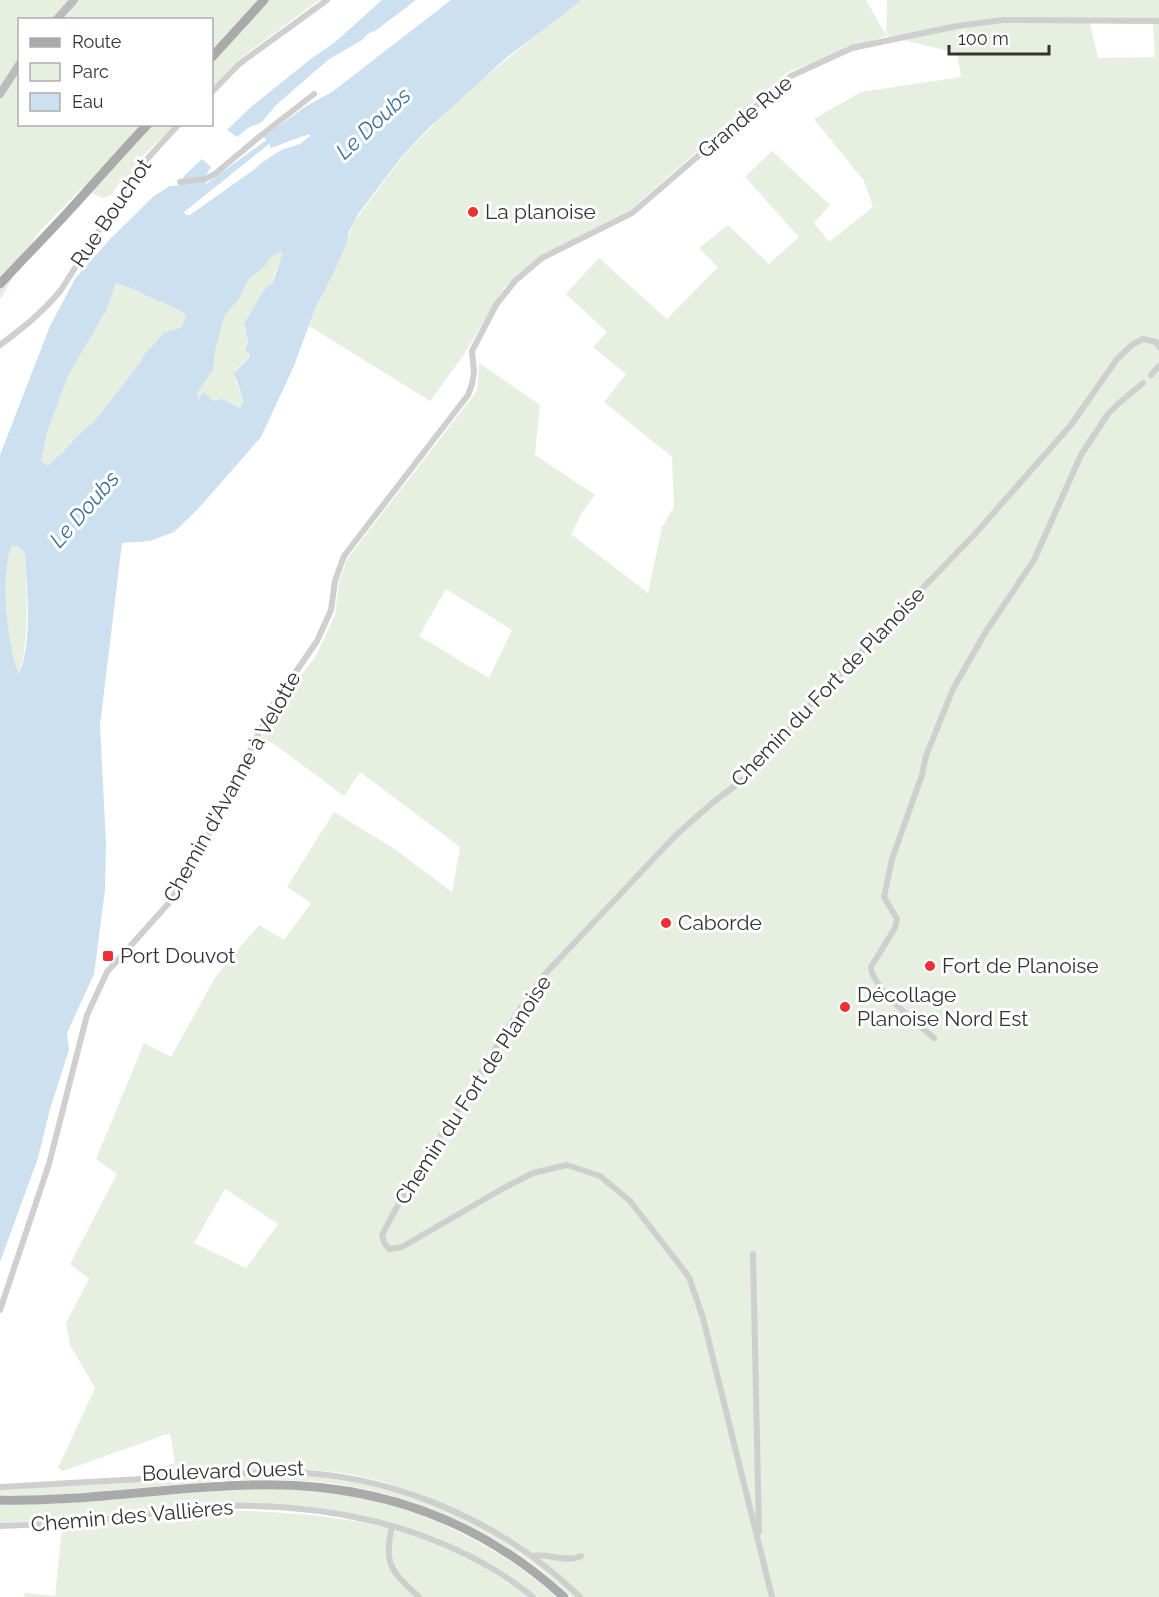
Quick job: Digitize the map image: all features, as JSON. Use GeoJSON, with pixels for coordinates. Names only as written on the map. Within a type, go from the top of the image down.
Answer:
{"type":"FeatureCollection","features":[{"type":"Feature","properties":{"kind":"main road"},"geometry":{"type":"LineString","coordinates":[[213,56],[264,0]]}},
{"type":"Feature","properties":{"kind":"main road"},"geometry":{"type":"LineString","coordinates":[[0,284],[146,126]]}},
{"type":"Feature","properties":{"kind":"main road","name":"Boulevard Ouest"},"geometry":{"type":"LineString","coordinates":[[0,1500],[53,1499],[257,1484],[304,1485],[348,1490],[398,1501],[461,1527],[517,1560],[564,1597]]}},
{"type":"Feature","properties":{"kind":"street"},"geometry":{"type":"LineString","coordinates":[[58,18],[74,0]]}},
{"type":"Feature","properties":{"kind":"street"},"geometry":{"type":"LineString","coordinates":[[213,91],[239,64],[327,0]]}},
{"type":"Feature","properties":{"kind":"street","name":"Grande Rue"},"geometry":{"type":"LineString","coordinates":[[472,351],[496,306],[515,281],[542,258],[632,213],[791,76],[852,48],[957,26],[1003,20],[1159,21]]}},
{"type":"Feature","properties":{"kind":"street"},"geometry":{"type":"LineString","coordinates":[[0,94],[18,66]]}},
{"type":"Feature","properties":{"kind":"street"},"geometry":{"type":"LineString","coordinates":[[180,182],[205,179],[215,174],[314,94]]}},
{"type":"Feature","properties":{"kind":"street","name":"Rue Bouchot"},"geometry":{"type":"LineString","coordinates":[[0,345],[46,309],[61,290],[137,170],[177,126]]}},
{"type":"Feature","properties":{"kind":"street","name":"Chemin du Fort de Planoise"},"geometry":{"type":"LineString","coordinates":[[772,1597],[704,1318],[689,1278],[630,1201],[600,1176],[567,1165],[533,1173],[402,1247],[389,1249],[382,1235],[528,996],[546,973],[675,836],[745,778],[810,705],[974,535],[1071,425],[1117,358],[1133,344],[1143,339],[1156,342],[1159,347]]}},
{"type":"Feature","properties":{"kind":"street","name":"Chemin d'Avanne à Velotte"},"geometry":{"type":"LineString","coordinates":[[0,1310],[52,1154],[87,1015],[106,972],[168,904],[183,881],[216,821],[271,708],[317,641],[331,610],[335,581],[344,556],[468,395],[474,372],[472,351]]}},
{"type":"Feature","properties":{"kind":"street"},"geometry":{"type":"LineString","coordinates":[[1151,375],[1159,366]]}},
{"type":"Feature","properties":{"kind":"street"},"geometry":{"type":"LineString","coordinates":[[934,1038],[911,1018],[871,974],[871,968],[895,928],[897,919],[884,897],[892,859],[922,775],[926,756],[953,689],[985,633],[1034,560],[1081,455],[1108,414],[1143,383]]}},
{"type":"Feature","properties":{"kind":"street"},"geometry":{"type":"LineString","coordinates":[[753,1254],[759,1545]]}},
{"type":"Feature","properties":{"kind":"street","name":"Chemin des Vallières"},"geometry":{"type":"LineString","coordinates":[[0,1487],[266,1472],[306,1472],[341,1476],[386,1486],[422,1498],[494,1532],[532,1556],[580,1597]]}},
{"type":"Feature","properties":{"kind":"street","name":"Chemin des Vallières"},"geometry":{"type":"LineString","coordinates":[[0,1526],[60,1524],[201,1508],[230,1507],[326,1512],[426,1536],[471,1556],[516,1583],[533,1597]]}},
{"type":"Feature","properties":{"kind":"street"},"geometry":{"type":"LineString","coordinates":[[392,1526],[388,1551],[393,1571],[419,1597]]}},
{"type":"Feature","properties":{"kind":"street","name":"Chemin des Vallières"},"geometry":{"type":"LineString","coordinates":[[532,1556],[547,1555],[569,1559],[581,1556]]}},
{"type":"Feature","properties":{"kind":"green space"},"geometry":{"type":"Polygon","coordinates":[[[0,0],[319,0],[238,60],[213,87],[213,18],[18,18],[18,126],[174,126],[142,157],[125,182],[121,181],[110,196],[102,198],[82,188],[38,233],[0,300],[0,0]]]}},
{"type":"Feature","properties":{"kind":"green space"},"geometry":{"type":"Polygon","coordinates":[[[582,0],[866,0],[886,35],[887,0],[1159,0],[1159,1597],[583,1597],[529,1553],[497,1532],[428,1498],[357,1476],[324,1471],[281,1469],[151,1476],[149,1471],[175,1463],[170,1433],[63,1471],[58,1468],[95,1388],[70,1345],[66,1323],[89,1279],[70,1264],[117,1174],[96,1159],[144,1043],[171,1057],[216,976],[259,925],[284,940],[311,903],[287,887],[334,812],[393,848],[452,892],[460,847],[360,772],[344,796],[274,744],[261,738],[280,702],[316,656],[335,615],[339,582],[347,559],[477,391],[479,363],[540,405],[535,455],[595,495],[571,534],[648,593],[662,527],[674,507],[672,457],[604,402],[626,374],[593,347],[607,332],[566,294],[599,258],[667,319],[718,267],[699,248],[728,225],[769,264],[799,237],[745,177],[772,151],[830,205],[814,223],[829,242],[873,207],[864,181],[814,119],[861,92],[961,77],[957,53],[886,36],[788,72],[630,210],[538,258],[505,287],[463,356],[430,401],[309,326],[354,222],[402,157],[460,98],[582,0]],[[1090,23],[1098,58],[1155,57],[1153,24],[1090,23]],[[446,589],[419,636],[489,678],[512,630],[446,589]],[[225,1189],[194,1243],[246,1268],[278,1224],[225,1189]]]}},
{"type":"Feature","properties":{"kind":"green space"},"geometry":{"type":"Polygon","coordinates":[[[281,250],[282,260],[274,274],[273,283],[248,315],[244,329],[248,337],[245,345],[249,358],[238,368],[235,379],[244,402],[240,408],[231,403],[198,401],[197,393],[213,370],[215,351],[225,315],[239,299],[249,279],[281,250]]]}},
{"type":"Feature","properties":{"kind":"green space"},"geometry":{"type":"Polygon","coordinates":[[[116,283],[167,304],[186,315],[182,327],[170,331],[142,356],[141,361],[94,422],[48,465],[41,461],[47,433],[68,376],[107,309],[116,283]]]}},
{"type":"Feature","properties":{"kind":"green space"},"geometry":{"type":"Polygon","coordinates":[[[12,545],[25,553],[26,630],[19,676],[11,646],[6,611],[6,575],[12,545]]]}},
{"type":"Feature","properties":{"kind":"green space"},"geometry":{"type":"Polygon","coordinates":[[[289,1474],[333,1477],[372,1484],[435,1505],[466,1520],[525,1555],[577,1597],[571,1597],[537,1567],[509,1548],[450,1516],[386,1494],[354,1487],[321,1482],[253,1480],[201,1482],[56,1495],[0,1495],[0,1489],[289,1474]]]}},
{"type":"Feature","properties":{"kind":"green space"},"geometry":{"type":"Polygon","coordinates":[[[244,1489],[295,1489],[326,1492],[358,1497],[420,1515],[449,1527],[505,1558],[557,1597],[538,1597],[494,1567],[438,1538],[393,1523],[346,1513],[288,1506],[220,1503],[61,1521],[0,1523],[0,1504],[51,1504],[244,1489]]]}},
{"type":"Feature","properties":{"kind":"green space"},"geometry":{"type":"Polygon","coordinates":[[[223,1510],[314,1515],[402,1532],[468,1558],[529,1597],[24,1597],[25,1593],[55,1596],[62,1528],[223,1510]]]}},
{"type":"Feature","properties":{"kind":"water"},"geometry":{"type":"Polygon","coordinates":[[[382,0],[416,0],[362,40],[328,60],[276,105],[262,122],[248,128],[237,137],[227,130],[252,106],[334,43],[382,0]]]}},
{"type":"Feature","properties":{"kind":"water","name":"Le Doubs"},"geometry":{"type":"Polygon","coordinates":[[[451,0],[582,0],[506,58],[430,127],[402,156],[359,213],[349,231],[347,242],[315,309],[294,366],[261,437],[198,509],[174,532],[150,541],[122,543],[100,725],[106,843],[105,890],[94,974],[67,1033],[69,1050],[50,1109],[38,1158],[0,1262],[0,455],[50,326],[75,279],[110,239],[154,196],[170,186],[181,185],[184,176],[202,159],[211,167],[205,176],[206,184],[265,141],[264,136],[308,105],[332,92],[451,0]],[[309,134],[268,149],[271,147],[269,144],[184,212],[186,215],[190,215],[281,150],[300,144],[310,136],[309,134]],[[281,251],[272,256],[265,266],[249,279],[239,299],[225,315],[215,351],[213,370],[197,393],[198,400],[204,392],[212,401],[222,399],[240,408],[244,402],[234,373],[249,358],[245,350],[248,340],[244,323],[266,287],[273,283],[281,259],[281,251]],[[116,283],[107,309],[68,376],[47,433],[41,461],[48,465],[94,422],[142,357],[164,333],[182,327],[186,315],[167,304],[116,283]],[[12,545],[8,558],[6,610],[11,646],[19,675],[28,630],[25,553],[12,545]]]}},
{"type":"Feature","properties":{"kind":"place","name":"La planoise"},"geometry":{"type":"Point","coordinates":[473,212]}},
{"type":"Feature","properties":{"kind":"place","name":"Caborde"},"geometry":{"type":"Point","coordinates":[666,923]}},
{"type":"Feature","properties":{"kind":"place","name":"Port Douvot"},"geometry":{"type":"Point","coordinates":[108,956]}},
{"type":"Feature","properties":{"kind":"place","name":"Fort de Planoise"},"geometry":{"type":"Point","coordinates":[930,966]}},
{"type":"Feature","properties":{"kind":"place","name":"Décollage Planoise Nord Est"},"geometry":{"type":"Point","coordinates":[845,1007]}}]}
